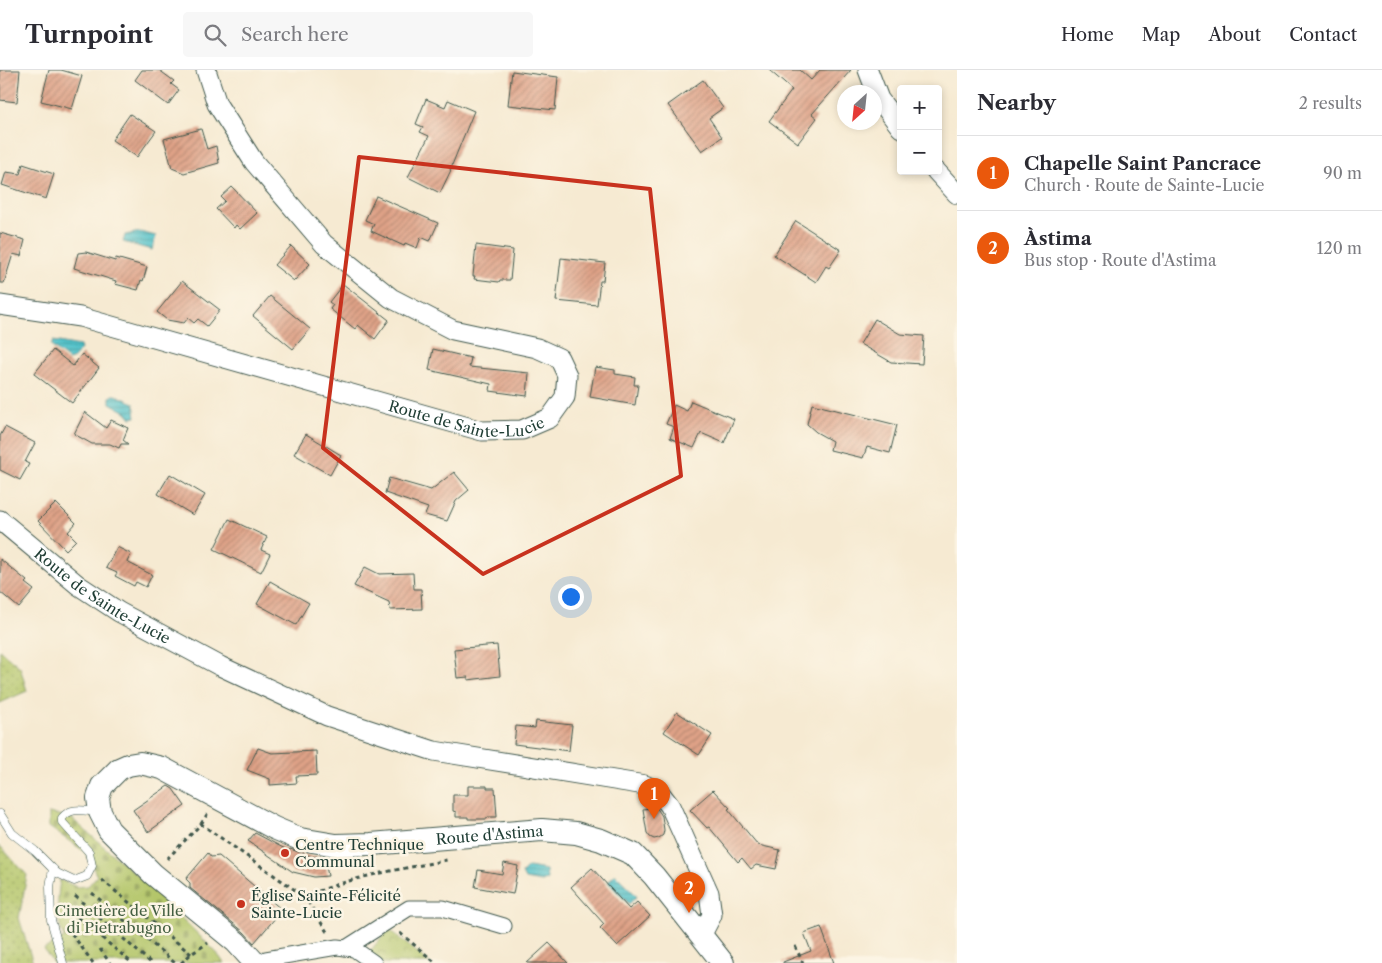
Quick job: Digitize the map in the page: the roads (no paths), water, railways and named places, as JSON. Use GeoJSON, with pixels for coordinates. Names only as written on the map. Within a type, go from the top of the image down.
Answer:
{"type":"FeatureCollection","features":[{"type":"Feature","properties":{"kind":"main road","name":"Route d'Astima"},"geometry":{"type":"LineString","coordinates":[[100,812],[98,798],[102,786],[119,769],[140,763],[162,768],[274,828],[300,839],[336,845],[371,844],[542,830],[576,833],[601,840],[633,854],[654,876],[723,963]]}},
{"type":"Feature","properties":{"kind":"main road"},"geometry":{"type":"LineString","coordinates":[[100,812],[109,830],[153,874],[236,942],[255,963]]}},
{"type":"Feature","properties":{"kind":"street","name":"Route de Sainte-Lucie"},"geometry":{"type":"LineString","coordinates":[[0,305],[80,317],[482,431],[522,430],[550,418],[565,397],[567,374],[559,358],[537,348],[453,330],[390,298],[324,244],[254,162],[217,104],[206,70]]}},
{"type":"Feature","properties":{"kind":"street"},"geometry":{"type":"LineString","coordinates":[[868,70],[879,99],[897,123]]}},
{"type":"Feature","properties":{"kind":"street"},"geometry":{"type":"LineString","coordinates":[[940,175],[957,194]]}},
{"type":"Feature","properties":{"kind":"street","name":"Route de Sainte-Lucie"},"geometry":{"type":"LineString","coordinates":[[0,520],[78,586],[119,612],[220,666],[327,716],[434,751],[645,785],[660,793],[670,806],[709,893],[712,915],[701,936]]}},
{"type":"Feature","properties":{"kind":"street"},"geometry":{"type":"LineString","coordinates":[[341,948],[387,923],[409,908],[443,908],[504,926]]}},
{"type":"Feature","properties":{"kind":"street"},"geometry":{"type":"LineString","coordinates":[[260,963],[266,959],[341,948],[354,949],[374,963]]}},
{"type":"Feature","properties":{"kind":"lane"},"geometry":{"type":"LineString","coordinates":[[0,814],[12,833],[58,873],[74,881],[87,876],[92,866],[89,852],[62,822],[62,818],[66,812],[73,810],[100,812]]}},
{"type":"Feature","properties":{"kind":"lane"},"geometry":{"type":"LineString","coordinates":[[54,868],[50,887],[51,920],[63,963]]}},
{"type":"Feature","properties":{"kind":"water"},"geometry":{"type":"Polygon","coordinates":[[[140,232],[156,236],[152,250],[123,242],[125,235],[140,232]]]}},
{"type":"Feature","properties":{"kind":"water"},"geometry":{"type":"Polygon","coordinates":[[[53,341],[80,346],[81,349],[74,358],[69,360],[51,346],[53,341]]]}},
{"type":"Feature","properties":{"kind":"water"},"geometry":{"type":"Polygon","coordinates":[[[113,395],[134,403],[136,417],[131,418],[126,412],[110,403],[110,397],[113,395]]]}},
{"type":"Feature","properties":{"kind":"water"},"geometry":{"type":"Polygon","coordinates":[[[528,867],[546,870],[547,879],[541,882],[525,879],[522,873],[528,867]]]}},
{"type":"Feature","properties":{"kind":"water"},"geometry":{"type":"Polygon","coordinates":[[[615,874],[637,896],[629,904],[608,882],[615,874]]]}},
{"type":"Feature","properties":{"kind":"place","name":"Chapelle Saint Pancrace"},"geometry":{"type":"Point","coordinates":[654,819]}},
{"type":"Feature","properties":{"kind":"place","name":"Centre Technique Communal"},"geometry":{"type":"Point","coordinates":[285,853]}},
{"type":"Feature","properties":{"kind":"place","name":"Église Sainte-Félicité Sainte-Lucie"},"geometry":{"type":"Point","coordinates":[241,904]}},
{"type":"Feature","properties":{"kind":"place","name":"Àstima"},"geometry":{"type":"Point","coordinates":[689,913]}},
{"type":"Feature","properties":{"kind":"park label","name":"Cimetière de Ville di Pietrabugno"},"geometry":{"type":"Point","coordinates":[119,918]}}]}
